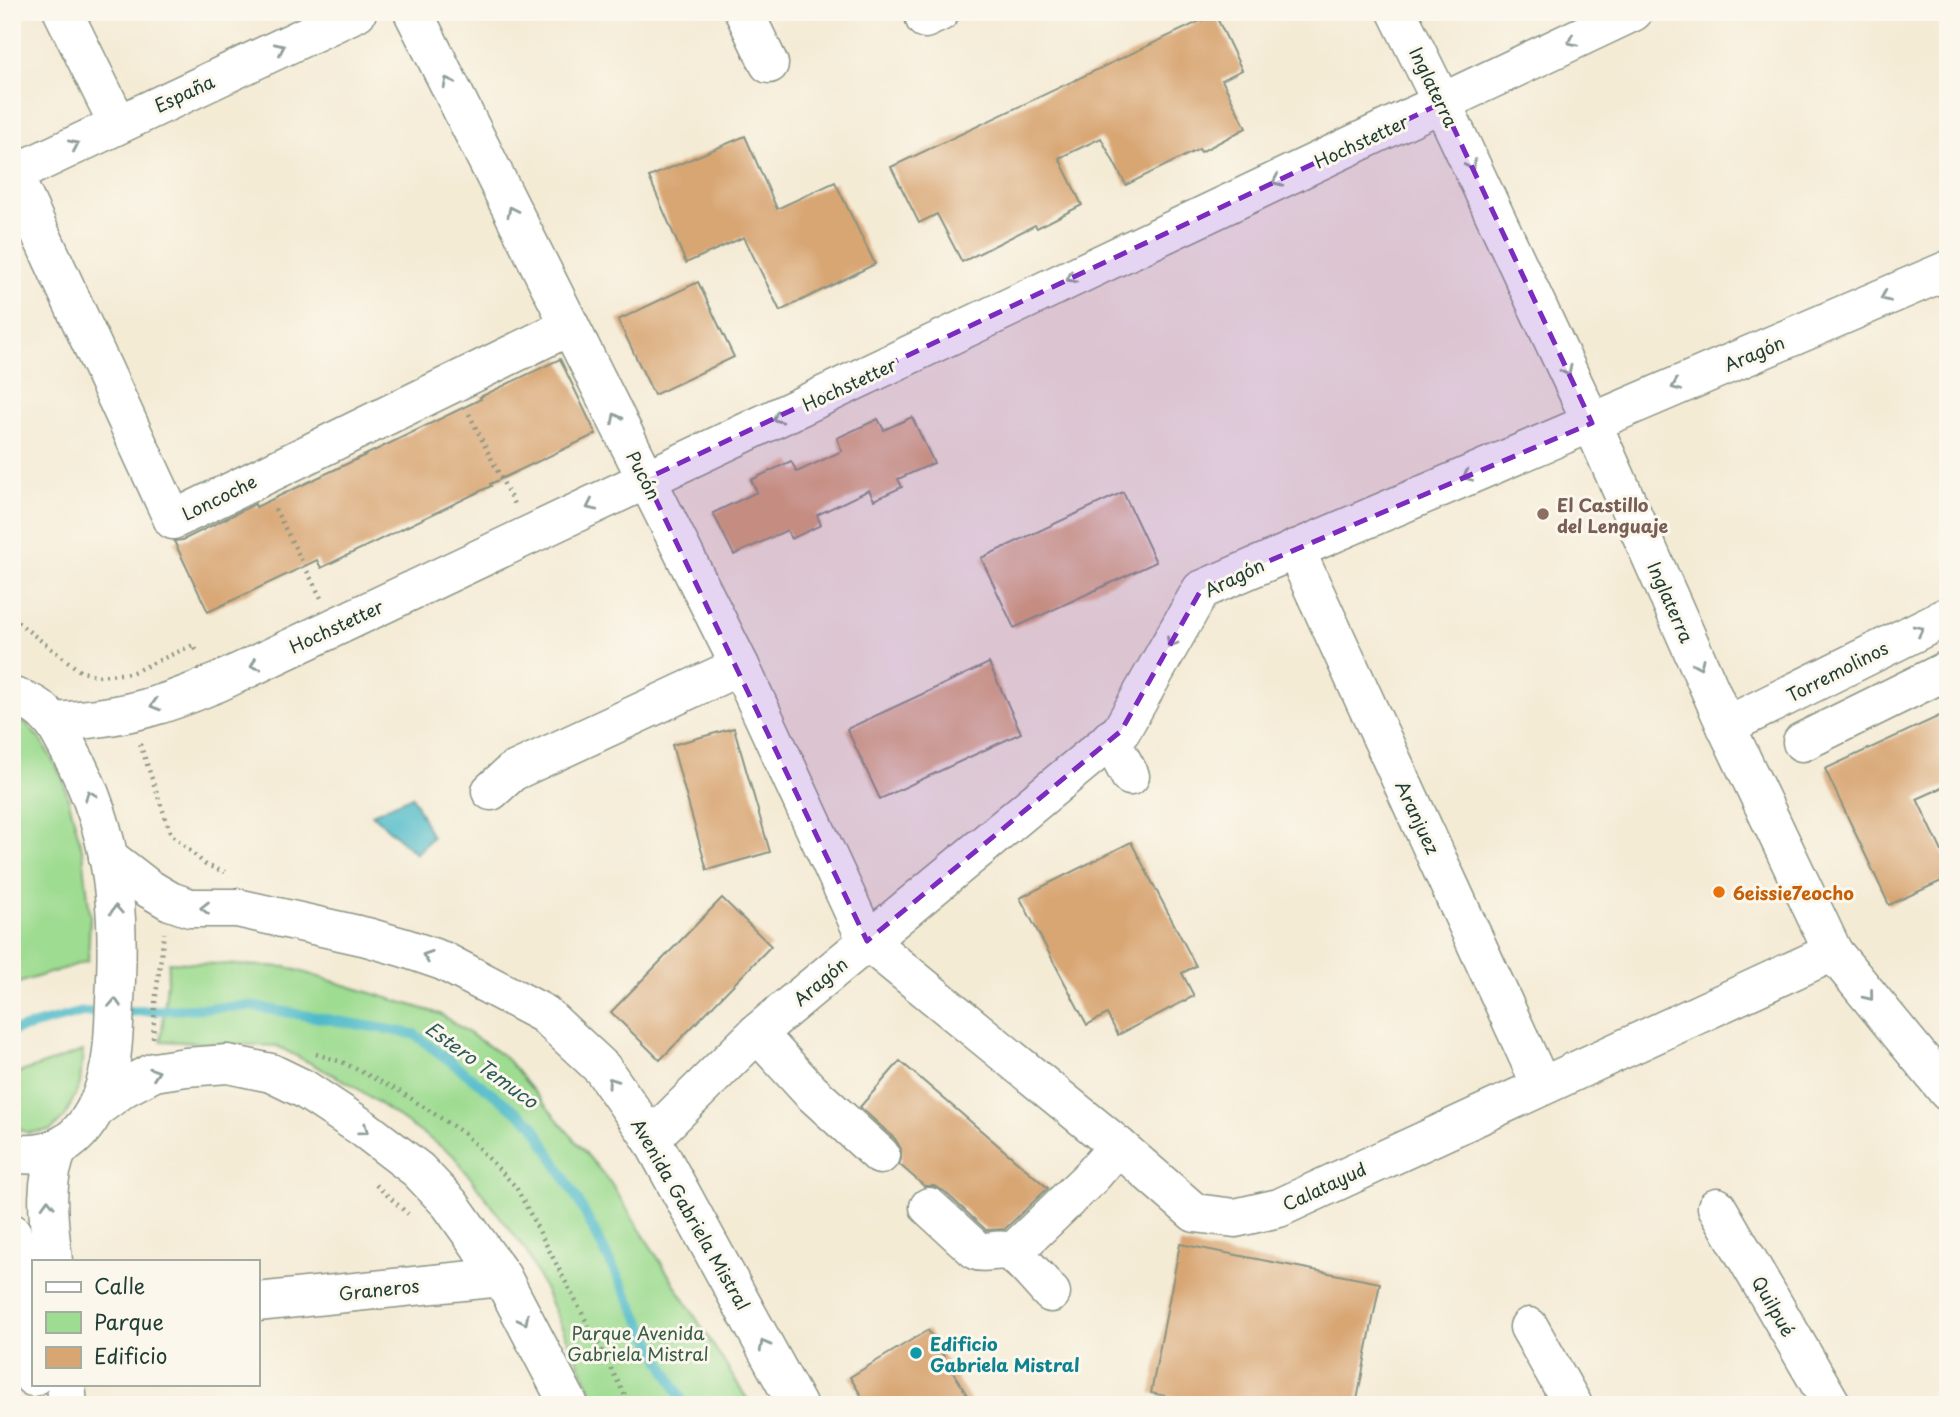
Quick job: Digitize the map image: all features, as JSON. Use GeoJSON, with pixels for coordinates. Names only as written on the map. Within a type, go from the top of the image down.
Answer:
{"type":"FeatureCollection","features":[{"type":"Feature","properties":{"kind":"street"},"geometry":{"type":"LineString","coordinates":[[63,12],[118,124]]}},
{"type":"Feature","properties":{"kind":"street","name":"España"},"geometry":{"type":"LineString","coordinates":[[13,174],[357,12]]}},
{"type":"Feature","properties":{"kind":"street","name":"Pucón"},"geometry":{"type":"LineString","coordinates":[[413,12],[740,666],[867,941]]}},
{"type":"Feature","properties":{"kind":"street"},"geometry":{"type":"LineString","coordinates":[[744,12],[769,64]]}},
{"type":"Feature","properties":{"kind":"street","name":"Inglaterra"},"geometry":{"type":"LineString","coordinates":[[1397,12],[1592,422],[1726,726],[1833,952],[1948,1092]]}},
{"type":"Feature","properties":{"kind":"street","name":"Hochstetter"},"geometry":{"type":"LineString","coordinates":[[27,702],[88,720],[157,705],[219,682],[1633,12]]}},
{"type":"Feature","properties":{"kind":"street","name":"Loncoche"},"geometry":{"type":"LineString","coordinates":[[13,174],[173,520],[570,326]]}},
{"type":"Feature","properties":{"kind":"street","name":"Aragón"},"geometry":{"type":"LineString","coordinates":[[651,1138],[757,1033],[867,941],[1129,734],[1194,576],[1295,548],[1948,270]]}},
{"type":"Feature","properties":{"kind":"street","name":"Aranjuez"},"geometry":{"type":"LineString","coordinates":[[1295,548],[1541,1086]]}},
{"type":"Feature","properties":{"kind":"street","name":"Torremolinos"},"geometry":{"type":"LineString","coordinates":[[1726,726],[1948,616]]}},
{"type":"Feature","properties":{"kind":"street"},"geometry":{"type":"LineString","coordinates":[[1853,663],[1885,701]]}},
{"type":"Feature","properties":{"kind":"street"},"geometry":{"type":"LineString","coordinates":[[491,791],[512,772],[740,666]]}},
{"type":"Feature","properties":{"kind":"street"},"geometry":{"type":"LineString","coordinates":[[1802,742],[1948,670]]}},
{"type":"Feature","properties":{"kind":"street"},"geometry":{"type":"LineString","coordinates":[[12,1153],[40,1154],[59,1147],[80,1133],[89,1121],[107,1075],[113,1042],[117,964],[114,892],[99,821],[87,787],[27,702]]}},
{"type":"Feature","properties":{"kind":"street"},"geometry":{"type":"LineString","coordinates":[[1129,734],[1130,776]]}},
{"type":"Feature","properties":{"kind":"street","name":"Avenida Gabriela Mistral"},"geometry":{"type":"LineString","coordinates":[[108,857],[148,888],[170,901],[190,908],[237,908],[405,948],[443,961],[544,1014],[602,1068],[651,1138],[797,1405]]}},
{"type":"Feature","properties":{"kind":"street","name":"Calatayud"},"geometry":{"type":"LineString","coordinates":[[867,941],[1118,1146],[1195,1213],[1235,1218],[1279,1208],[1833,952]]}},
{"type":"Feature","properties":{"kind":"street"},"geometry":{"type":"LineString","coordinates":[[757,1033],[810,1091],[880,1155]]}},
{"type":"Feature","properties":{"kind":"street"},"geometry":{"type":"LineString","coordinates":[[96,1108],[125,1087],[154,1072],[186,1067],[228,1064],[271,1073],[304,1089],[363,1128],[418,1170],[450,1204],[502,1277],[569,1405]]}},
{"type":"Feature","properties":{"kind":"street"},"geometry":{"type":"LineString","coordinates":[[1012,1253],[1091,1177],[1118,1146]]}},
{"type":"Feature","properties":{"kind":"street"},"geometry":{"type":"LineString","coordinates":[[53,1260],[47,1202],[50,1170],[59,1147]]}},
{"type":"Feature","properties":{"kind":"street"},"geometry":{"type":"LineString","coordinates":[[929,1207],[977,1251],[1012,1253],[1051,1293]]}},
{"type":"Feature","properties":{"kind":"street","name":"Quilpué"},"geometry":{"type":"LineString","coordinates":[[1717,1207],[1832,1405]]}},
{"type":"Feature","properties":{"kind":"street"},"geometry":{"type":"LineString","coordinates":[[12,1233],[32,1370]]}},
{"type":"Feature","properties":{"kind":"street","name":"Graneros"},"geometry":{"type":"LineString","coordinates":[[259,1302],[502,1277]]}},
{"type":"Feature","properties":{"kind":"street"},"geometry":{"type":"LineString","coordinates":[[1529,1327],[1573,1405]]}},
{"type":"Feature","properties":{"kind":"street"},"geometry":{"type":"LineString","coordinates":[[34,1386],[37,1405]]}},
{"type":"Feature","properties":{"kind":"street"},"geometry":{"type":"LineString","coordinates":[[66,1386],[68,1405]]}},
{"type":"Feature","properties":{"kind":"path"},"geometry":{"type":"LineString","coordinates":[[453,383],[530,535]]}},
{"type":"Feature","properties":{"kind":"path"},"geometry":{"type":"LineString","coordinates":[[259,478],[335,627]]}},
{"type":"Feature","properties":{"kind":"path"},"geometry":{"type":"LineString","coordinates":[[12,618],[80,671],[98,676],[131,673],[193,645],[219,682]]}},
{"type":"Feature","properties":{"kind":"path"},"geometry":{"type":"LineString","coordinates":[[136,731],[171,834],[206,865],[242,878],[237,908]]}},
{"type":"Feature","properties":{"kind":"path"},"geometry":{"type":"LineString","coordinates":[[152,1038],[166,922]]}},
{"type":"Feature","properties":{"kind":"path"},"geometry":{"type":"LineString","coordinates":[[371,1180],[412,1218]]}},
{"type":"Feature","properties":{"kind":"highlighted area"},"geometry":{"type":"Polygon","coordinates":[[[1442,103],[1592,423],[1201,590],[1121,731],[867,941],[646,479],[1442,103]]]}},
{"type":"Feature","properties":{"kind":"green space"},"geometry":{"type":"Polygon","coordinates":[[[12,718],[27,724],[43,743],[63,779],[83,853],[90,916],[88,961],[12,985],[12,718]]]}},
{"type":"Feature","properties":{"kind":"green space","name":"Parque Avenida Gabriela Mistral"},"geometry":{"type":"Polygon","coordinates":[[[169,962],[286,967],[440,1014],[505,1057],[610,1182],[751,1405],[598,1405],[527,1252],[453,1155],[351,1084],[277,1046],[161,1041],[169,962]]]}},
{"type":"Feature","properties":{"kind":"green space"},"geometry":{"type":"Polygon","coordinates":[[[83,1051],[80,1084],[65,1117],[51,1130],[28,1133],[12,1126],[12,1075],[83,1051]]]}},
{"type":"Feature","properties":{"kind":"water"},"geometry":{"type":"Polygon","coordinates":[[[412,796],[432,837],[416,854],[372,814],[412,796]]]}},
{"type":"Feature","properties":{"kind":"building"},"geometry":{"type":"Polygon","coordinates":[[[1215,14],[1242,70],[1222,80],[1246,128],[1201,152],[1199,149],[1126,185],[1101,138],[1059,158],[1082,205],[1037,228],[1035,225],[962,262],[937,214],[919,223],[891,167],[1215,14]]]}},
{"type":"Feature","properties":{"kind":"building"},"geometry":{"type":"Polygon","coordinates":[[[745,136],[777,209],[835,182],[875,264],[780,311],[744,237],[686,263],[649,177],[745,136]]]}},
{"type":"Feature","properties":{"kind":"building"},"geometry":{"type":"Polygon","coordinates":[[[698,282],[734,357],[654,395],[618,320],[698,282]]]}},
{"type":"Feature","properties":{"kind":"building"},"geometry":{"type":"Polygon","coordinates":[[[560,359],[596,434],[321,568],[317,560],[208,612],[174,541],[183,540],[255,504],[256,507],[560,359]]]}},
{"type":"Feature","properties":{"kind":"building"},"geometry":{"type":"Polygon","coordinates":[[[912,417],[934,463],[898,479],[902,487],[874,500],[869,490],[817,515],[821,525],[791,539],[787,530],[734,555],[713,513],[757,492],[751,480],[791,461],[797,472],[842,451],[837,438],[878,419],[884,430],[912,417]]]}},
{"type":"Feature","properties":{"kind":"building"},"geometry":{"type":"Polygon","coordinates":[[[1123,492],[1156,562],[1014,628],[981,558],[1123,492]]]}},
{"type":"Feature","properties":{"kind":"building"},"geometry":{"type":"Polygon","coordinates":[[[989,663],[1021,733],[880,799],[847,729],[989,663]]]}},
{"type":"Feature","properties":{"kind":"building"},"geometry":{"type":"Polygon","coordinates":[[[1948,712],[1948,785],[1917,799],[1948,864],[1948,878],[1889,905],[1825,769],[1948,712]]]}},
{"type":"Feature","properties":{"kind":"building"},"geometry":{"type":"Polygon","coordinates":[[[734,728],[770,852],[707,870],[672,745],[734,728]]]}},
{"type":"Feature","properties":{"kind":"building"},"geometry":{"type":"Polygon","coordinates":[[[1131,842],[1196,966],[1182,973],[1194,996],[1118,1035],[1107,1014],[1087,1025],[1020,898],[1131,842]]]}},
{"type":"Feature","properties":{"kind":"building"},"geometry":{"type":"Polygon","coordinates":[[[722,898],[771,946],[660,1060],[611,1012],[722,898]]]}},
{"type":"Feature","properties":{"kind":"building"},"geometry":{"type":"Polygon","coordinates":[[[900,1061],[1048,1188],[1005,1229],[986,1230],[944,1191],[934,1186],[924,1186],[899,1164],[901,1149],[895,1139],[860,1107],[900,1061]]]}},
{"type":"Feature","properties":{"kind":"building"},"geometry":{"type":"Polygon","coordinates":[[[1180,1244],[1380,1283],[1356,1405],[1210,1405],[1151,1393],[1180,1244]]]}},
{"type":"Feature","properties":{"kind":"building","name":"Edificio Gabriela Mistral"},"geometry":{"type":"Polygon","coordinates":[[[928,1330],[973,1405],[867,1405],[850,1377],[928,1330]]]}},
{"type":"Feature","properties":{"kind":"waterway","name":"Estero Temuco"},"geometry":{"type":"LineString","coordinates":[[122,1012],[250,1006],[414,1034],[533,1124],[580,1204],[684,1405]]}},
{"type":"Feature","properties":{"kind":"waterway","name":"Estero Temuco"},"geometry":{"type":"LineString","coordinates":[[12,1031],[83,1012],[107,1013]]}},
{"type":"Feature","properties":{"kind":"place","name":"El Castillo del Lenguaje"},"geometry":{"type":"Point","coordinates":[1543,514]}},
{"type":"Feature","properties":{"kind":"place","name":"6eissie7eocho"},"geometry":{"type":"Point","coordinates":[1719,892]}},
{"type":"Feature","properties":{"kind":"place","name":"Edificio Gabriela Mistral"},"geometry":{"type":"Point","coordinates":[916,1353]}}]}
